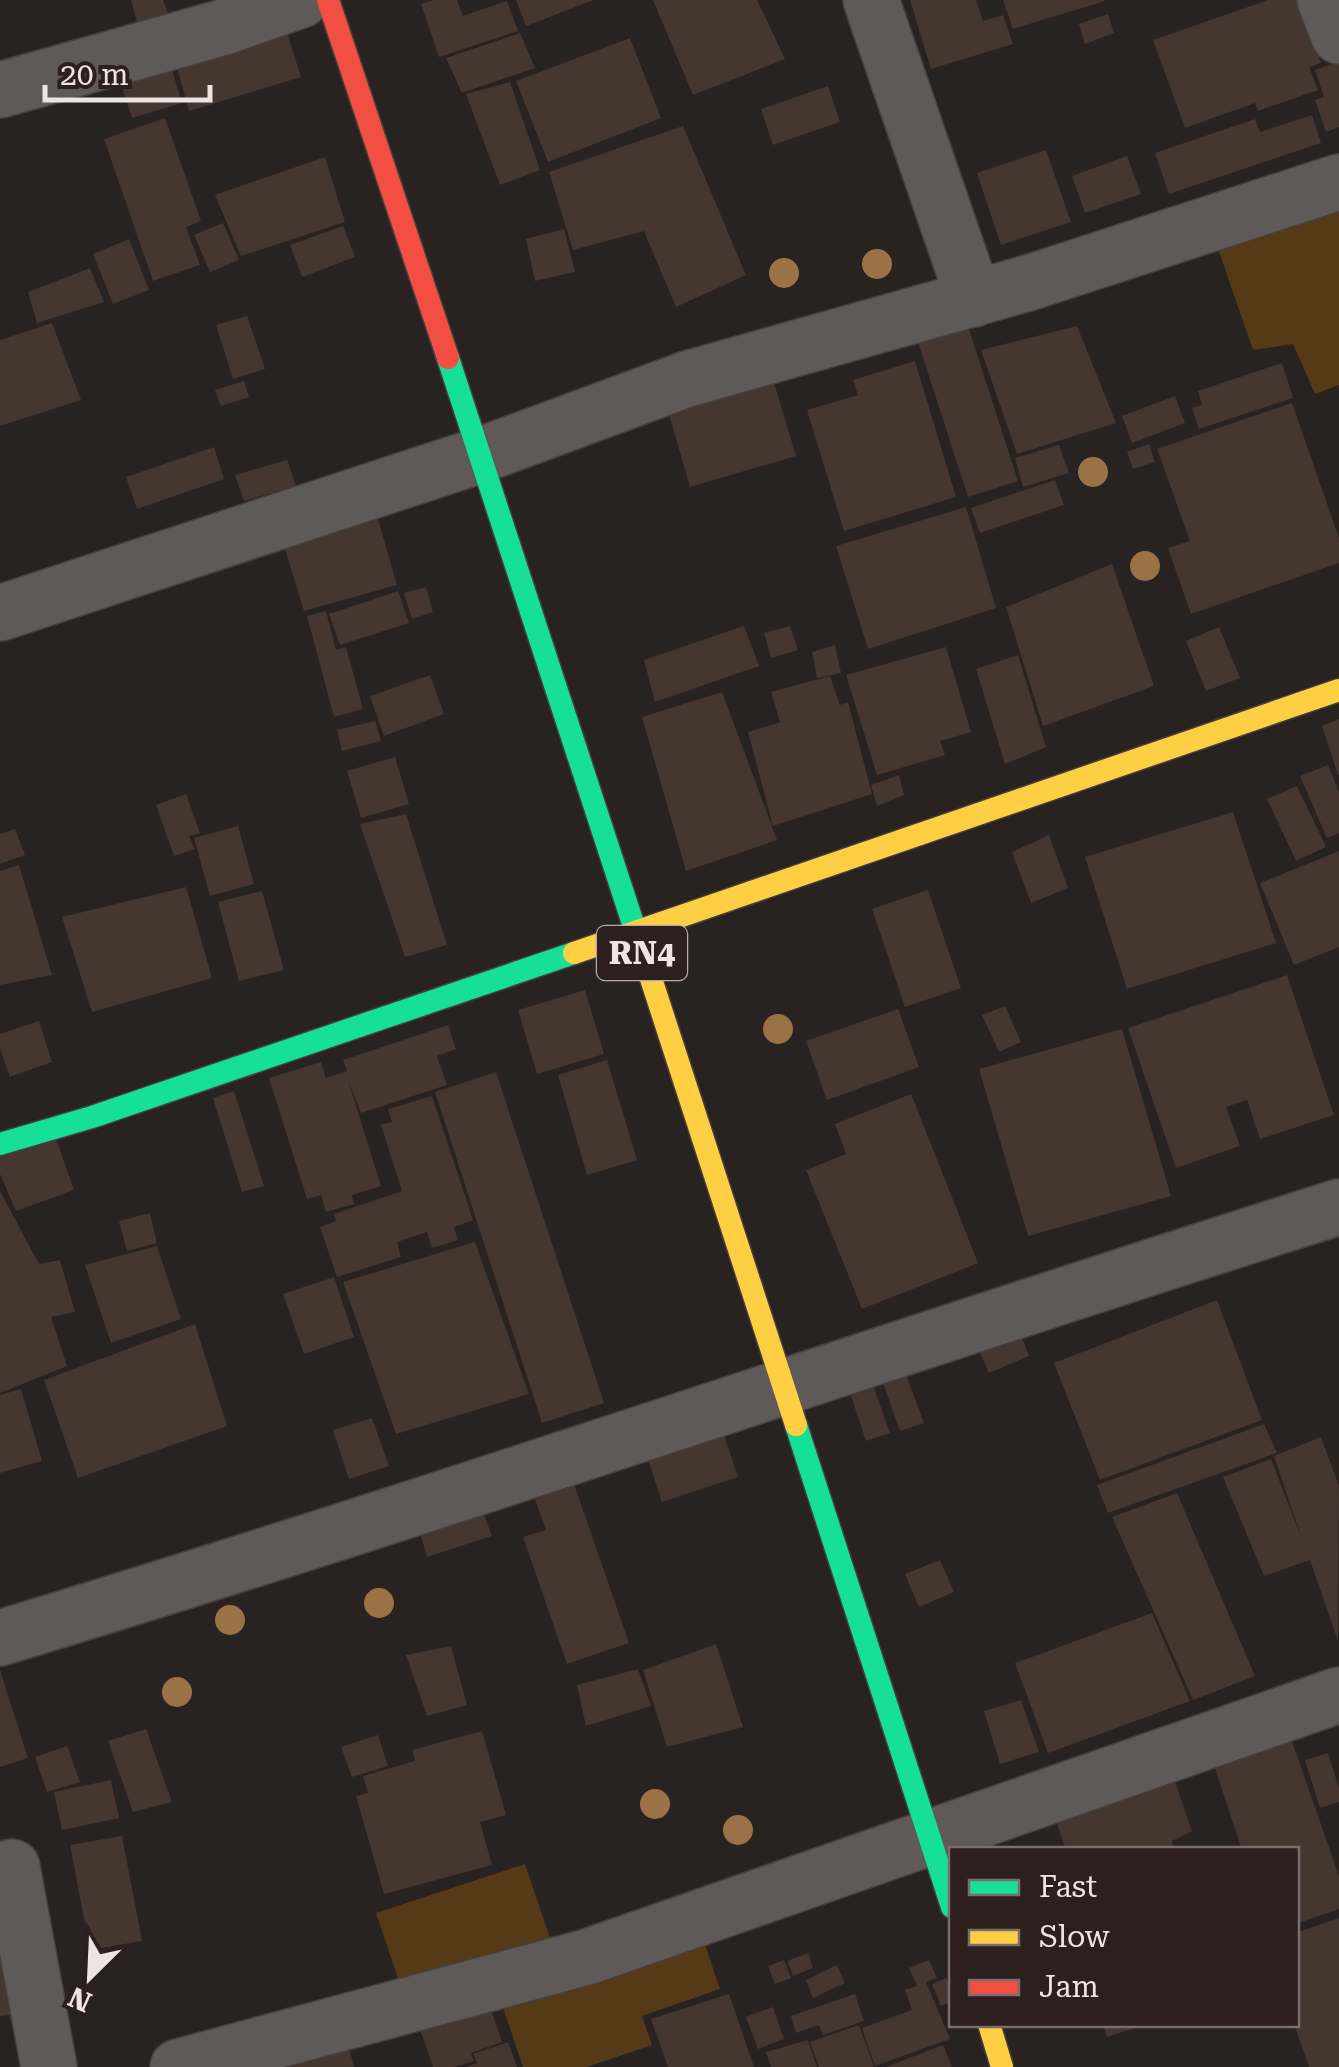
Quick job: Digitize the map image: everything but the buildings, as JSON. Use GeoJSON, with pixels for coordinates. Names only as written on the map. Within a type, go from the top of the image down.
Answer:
{"type":"FeatureCollection","features":[{"type":"Feature","properties":{"kind":"main road","name":"RN4"},"geometry":{"type":"LineString","coordinates":[[328,0],[481,454],[949,1898]]}},
{"type":"Feature","properties":{"kind":"main road"},"geometry":{"type":"LineString","coordinates":[[0,1144],[92,1117],[636,934],[1339,690]]}},
{"type":"Feature","properties":{"kind":"main road"},"geometry":{"type":"LineString","coordinates":[[990,2027],[1002,2067]]}},
{"type":"Feature","properties":{"kind":"street"},"geometry":{"type":"LineString","coordinates":[[0,90],[224,27],[301,0]]}},
{"type":"Feature","properties":{"kind":"street"},"geometry":{"type":"LineString","coordinates":[[871,0],[974,299]]}},
{"type":"Feature","properties":{"kind":"street"},"geometry":{"type":"LineString","coordinates":[[1325,0],[1339,36]]}},
{"type":"Feature","properties":{"kind":"street"},"geometry":{"type":"LineString","coordinates":[[0,614],[481,454],[687,378],[974,299],[1339,182]]}},
{"type":"Feature","properties":{"kind":"street"},"geometry":{"type":"LineString","coordinates":[[0,1638],[298,1548],[1339,1207]]}},
{"type":"Feature","properties":{"kind":"street"},"geometry":{"type":"LineString","coordinates":[[178,2067],[588,1956],[1339,1695]]}},
{"type":"Feature","properties":{"kind":"street"},"geometry":{"type":"LineString","coordinates":[[12,1867],[49,2067]]}},
{"type":"Feature","properties":{"kind":"shaded area"},"geometry":{"type":"Polygon","coordinates":[[[1339,200],[1339,385],[1315,394],[1293,344],[1253,350],[1214,237],[1339,200]]]}},
{"type":"Feature","properties":{"kind":"shaded area"},"geometry":{"type":"Polygon","coordinates":[[[525,1864],[552,1944],[403,1993],[376,1913],[525,1864]]]}},
{"type":"Feature","properties":{"kind":"shaded area"},"geometry":{"type":"Polygon","coordinates":[[[699,1927],[720,1989],[642,2016],[652,2045],[587,2067],[523,2067],[498,1993],[699,1927]]]}},
{"type":"Feature","properties":{"kind":"traffic: fast"},"geometry":{"type":"LineString","coordinates":[[448,358],[644,957]]}},
{"type":"Feature","properties":{"kind":"traffic: fast"},"geometry":{"type":"LineString","coordinates":[[0,1144],[92,1117],[574,953]]}},
{"type":"Feature","properties":{"kind":"traffic: fast"},"geometry":{"type":"LineString","coordinates":[[796,1425],[949,1898]]}},
{"type":"Feature","properties":{"kind":"traffic: slow"},"geometry":{"type":"LineString","coordinates":[[574,953],[1339,690]]}},
{"type":"Feature","properties":{"kind":"traffic: slow"},"geometry":{"type":"LineString","coordinates":[[644,957],[796,1425]]}},
{"type":"Feature","properties":{"kind":"traffic: slow"},"geometry":{"type":"LineString","coordinates":[[990,2027],[1002,2067]]}},
{"type":"Feature","properties":{"kind":"traffic: jam"},"geometry":{"type":"LineString","coordinates":[[328,0],[448,358]]}}]}
